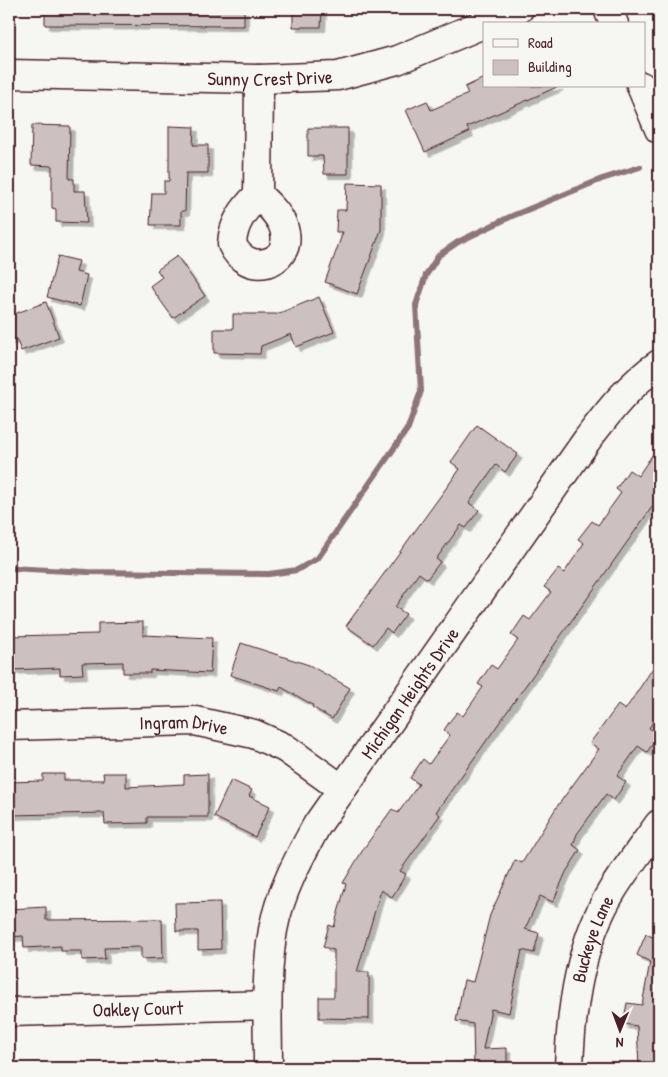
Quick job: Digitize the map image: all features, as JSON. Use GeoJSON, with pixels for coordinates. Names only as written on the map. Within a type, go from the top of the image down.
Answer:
{"type":"FeatureCollection","features":[{"type":"Feature","properties":{"kind":"street","name":"Sunny Crest Drive"},"geometry":{"type":"LineString","coordinates":[[488,22],[519,9]]}},
{"type":"Feature","properties":{"kind":"street"},"geometry":{"type":"LineString","coordinates":[[608,9],[613,22]]}},
{"type":"Feature","properties":{"kind":"street","name":"Sunny Crest Drive"},"geometry":{"type":"LineString","coordinates":[[9,74],[259,79],[326,78],[358,72],[422,50],[483,24]]}},
{"type":"Feature","properties":{"kind":"street"},"geometry":{"type":"LineString","coordinates":[[258,195],[259,79]]}},
{"type":"Feature","properties":{"kind":"street"},"geometry":{"type":"LineString","coordinates":[[642,88],[659,129]]}},
{"type":"Feature","properties":{"kind":"street","name":"Michigan Heights Drive"},"geometry":{"type":"LineString","coordinates":[[268,1068],[267,1005],[269,960],[273,931],[282,898],[303,850],[317,825],[342,789],[611,408],[644,375],[659,364]]}},
{"type":"Feature","properties":{"kind":"street","name":"Ingram Drive"},"geometry":{"type":"LineString","coordinates":[[9,726],[195,721],[254,734],[277,744],[310,765],[342,789]]}},
{"type":"Feature","properties":{"kind":"street","name":"Buckeye Lane"},"geometry":{"type":"LineString","coordinates":[[570,1068],[572,1020],[584,954],[612,890],[659,824]]}},
{"type":"Feature","properties":{"kind":"street","name":"Oakley Court"},"geometry":{"type":"LineString","coordinates":[[9,1012],[267,1005]]}},
{"type":"Feature","properties":{"kind":"building"},"geometry":{"type":"Polygon","coordinates":[[[45,9],[244,9],[244,26],[45,25],[45,9]]]}},
{"type":"Feature","properties":{"kind":"building"},"geometry":{"type":"Polygon","coordinates":[[[293,9],[322,9],[321,27],[293,27],[293,9]]]}},
{"type":"Feature","properties":{"kind":"building"},"geometry":{"type":"Polygon","coordinates":[[[483,78],[483,88],[555,88],[467,127],[469,132],[425,152],[406,110],[427,101],[431,110],[468,94],[465,87],[483,78]]]}},
{"type":"Feature","properties":{"kind":"building"},"geometry":{"type":"Polygon","coordinates":[[[32,125],[70,126],[69,179],[74,179],[74,191],[85,191],[87,223],[56,222],[56,209],[52,208],[52,166],[31,165],[32,125]]]}},
{"type":"Feature","properties":{"kind":"building"},"geometry":{"type":"Polygon","coordinates":[[[169,126],[194,127],[193,145],[208,145],[208,173],[186,173],[185,211],[181,211],[181,225],[150,225],[152,193],[164,193],[164,181],[169,181],[169,126]]]}},
{"type":"Feature","properties":{"kind":"building"},"geometry":{"type":"Polygon","coordinates":[[[308,128],[348,128],[348,174],[324,174],[323,156],[308,156],[308,128]]]}},
{"type":"Feature","properties":{"kind":"building"},"geometry":{"type":"Polygon","coordinates":[[[347,183],[381,184],[381,230],[357,294],[325,282],[343,232],[336,232],[337,210],[346,210],[347,183]]]}},
{"type":"Feature","properties":{"kind":"building"},"geometry":{"type":"Polygon","coordinates":[[[58,256],[79,261],[76,272],[87,275],[80,306],[47,297],[58,256]]]}},
{"type":"Feature","properties":{"kind":"building"},"geometry":{"type":"Polygon","coordinates":[[[177,256],[205,296],[173,318],[150,286],[162,277],[157,270],[177,256]]]}},
{"type":"Feature","properties":{"kind":"building"},"geometry":{"type":"Polygon","coordinates":[[[319,297],[334,332],[296,347],[291,334],[261,346],[260,354],[214,353],[214,329],[233,329],[233,314],[277,314],[319,297]]]}},
{"type":"Feature","properties":{"kind":"building"},"geometry":{"type":"Polygon","coordinates":[[[46,302],[59,337],[21,351],[16,338],[9,341],[9,316],[46,302]]]}},
{"type":"Feature","properties":{"kind":"building"},"geometry":{"type":"Polygon","coordinates":[[[477,425],[518,454],[505,472],[496,465],[469,503],[479,510],[466,528],[461,525],[436,559],[440,562],[427,579],[419,573],[395,607],[406,614],[392,633],[386,628],[373,645],[346,626],[460,469],[451,462],[477,425]]]}},
{"type":"Feature","properties":{"kind":"building"},"geometry":{"type":"Polygon","coordinates":[[[659,445],[659,512],[652,507],[436,812],[440,815],[400,871],[406,874],[392,897],[381,890],[357,972],[369,972],[369,1019],[319,1018],[319,997],[334,997],[334,950],[323,947],[329,925],[334,927],[346,884],[343,883],[364,848],[392,809],[398,813],[419,784],[410,778],[423,759],[429,764],[450,735],[444,730],[450,721],[457,712],[463,716],[483,687],[478,684],[491,665],[497,669],[518,640],[511,635],[524,616],[530,620],[551,592],[544,587],[558,569],[564,573],[584,543],[578,539],[592,521],[598,525],[621,493],[616,489],[629,470],[638,476],[659,445]]]}},
{"type":"Feature","properties":{"kind":"building"},"geometry":{"type":"Polygon","coordinates":[[[143,622],[143,635],[212,638],[210,673],[150,670],[150,673],[123,673],[123,662],[82,663],[83,674],[60,675],[60,668],[9,670],[9,636],[98,634],[98,623],[143,622]]]}},
{"type":"Feature","properties":{"kind":"building"},"geometry":{"type":"Polygon","coordinates":[[[241,643],[309,665],[350,688],[332,719],[312,707],[313,705],[281,687],[279,691],[230,675],[241,643]]]}},
{"type":"Feature","properties":{"kind":"building"},"geometry":{"type":"Polygon","coordinates":[[[659,659],[659,713],[649,728],[659,735],[647,752],[638,746],[617,776],[626,782],[614,800],[606,794],[577,834],[573,845],[580,850],[566,872],[553,902],[540,896],[525,929],[539,933],[534,953],[522,950],[509,1013],[491,1009],[483,1049],[507,1048],[507,1068],[474,1068],[473,1024],[456,1021],[464,980],[473,982],[490,915],[515,860],[522,863],[556,808],[599,749],[590,743],[618,705],[625,710],[659,659]]]}},
{"type":"Feature","properties":{"kind":"building"},"geometry":{"type":"Polygon","coordinates":[[[103,773],[126,773],[126,787],[184,784],[184,775],[208,774],[208,817],[147,817],[147,823],[105,824],[104,813],[9,815],[9,782],[43,781],[43,774],[64,774],[64,780],[104,780],[103,773]]]}},
{"type":"Feature","properties":{"kind":"building"},"geometry":{"type":"Polygon","coordinates":[[[231,780],[252,790],[249,796],[270,806],[255,837],[214,817],[231,780]]]}},
{"type":"Feature","properties":{"kind":"building"},"geometry":{"type":"Polygon","coordinates":[[[220,902],[221,949],[198,950],[198,931],[176,931],[175,903],[220,902]]]}},
{"type":"Feature","properties":{"kind":"building"},"geometry":{"type":"Polygon","coordinates":[[[46,907],[46,920],[162,919],[163,958],[141,959],[141,947],[104,948],[105,959],[82,960],[82,951],[61,951],[61,946],[24,948],[23,936],[9,937],[9,909],[46,907]]]}},
{"type":"Feature","properties":{"kind":"building"},"geometry":{"type":"Polygon","coordinates":[[[646,934],[659,940],[659,1068],[639,1068],[637,1026],[623,1024],[627,1003],[642,1005],[650,962],[637,955],[646,934]]]}},
{"type":"Feature","properties":{"kind":"waterway"},"geometry":{"type":"LineString","coordinates":[[9,568],[88,572],[269,574],[297,570],[318,558],[408,428],[421,391],[416,305],[426,275],[439,255],[458,242],[512,216],[602,179],[640,167]]}}]}
